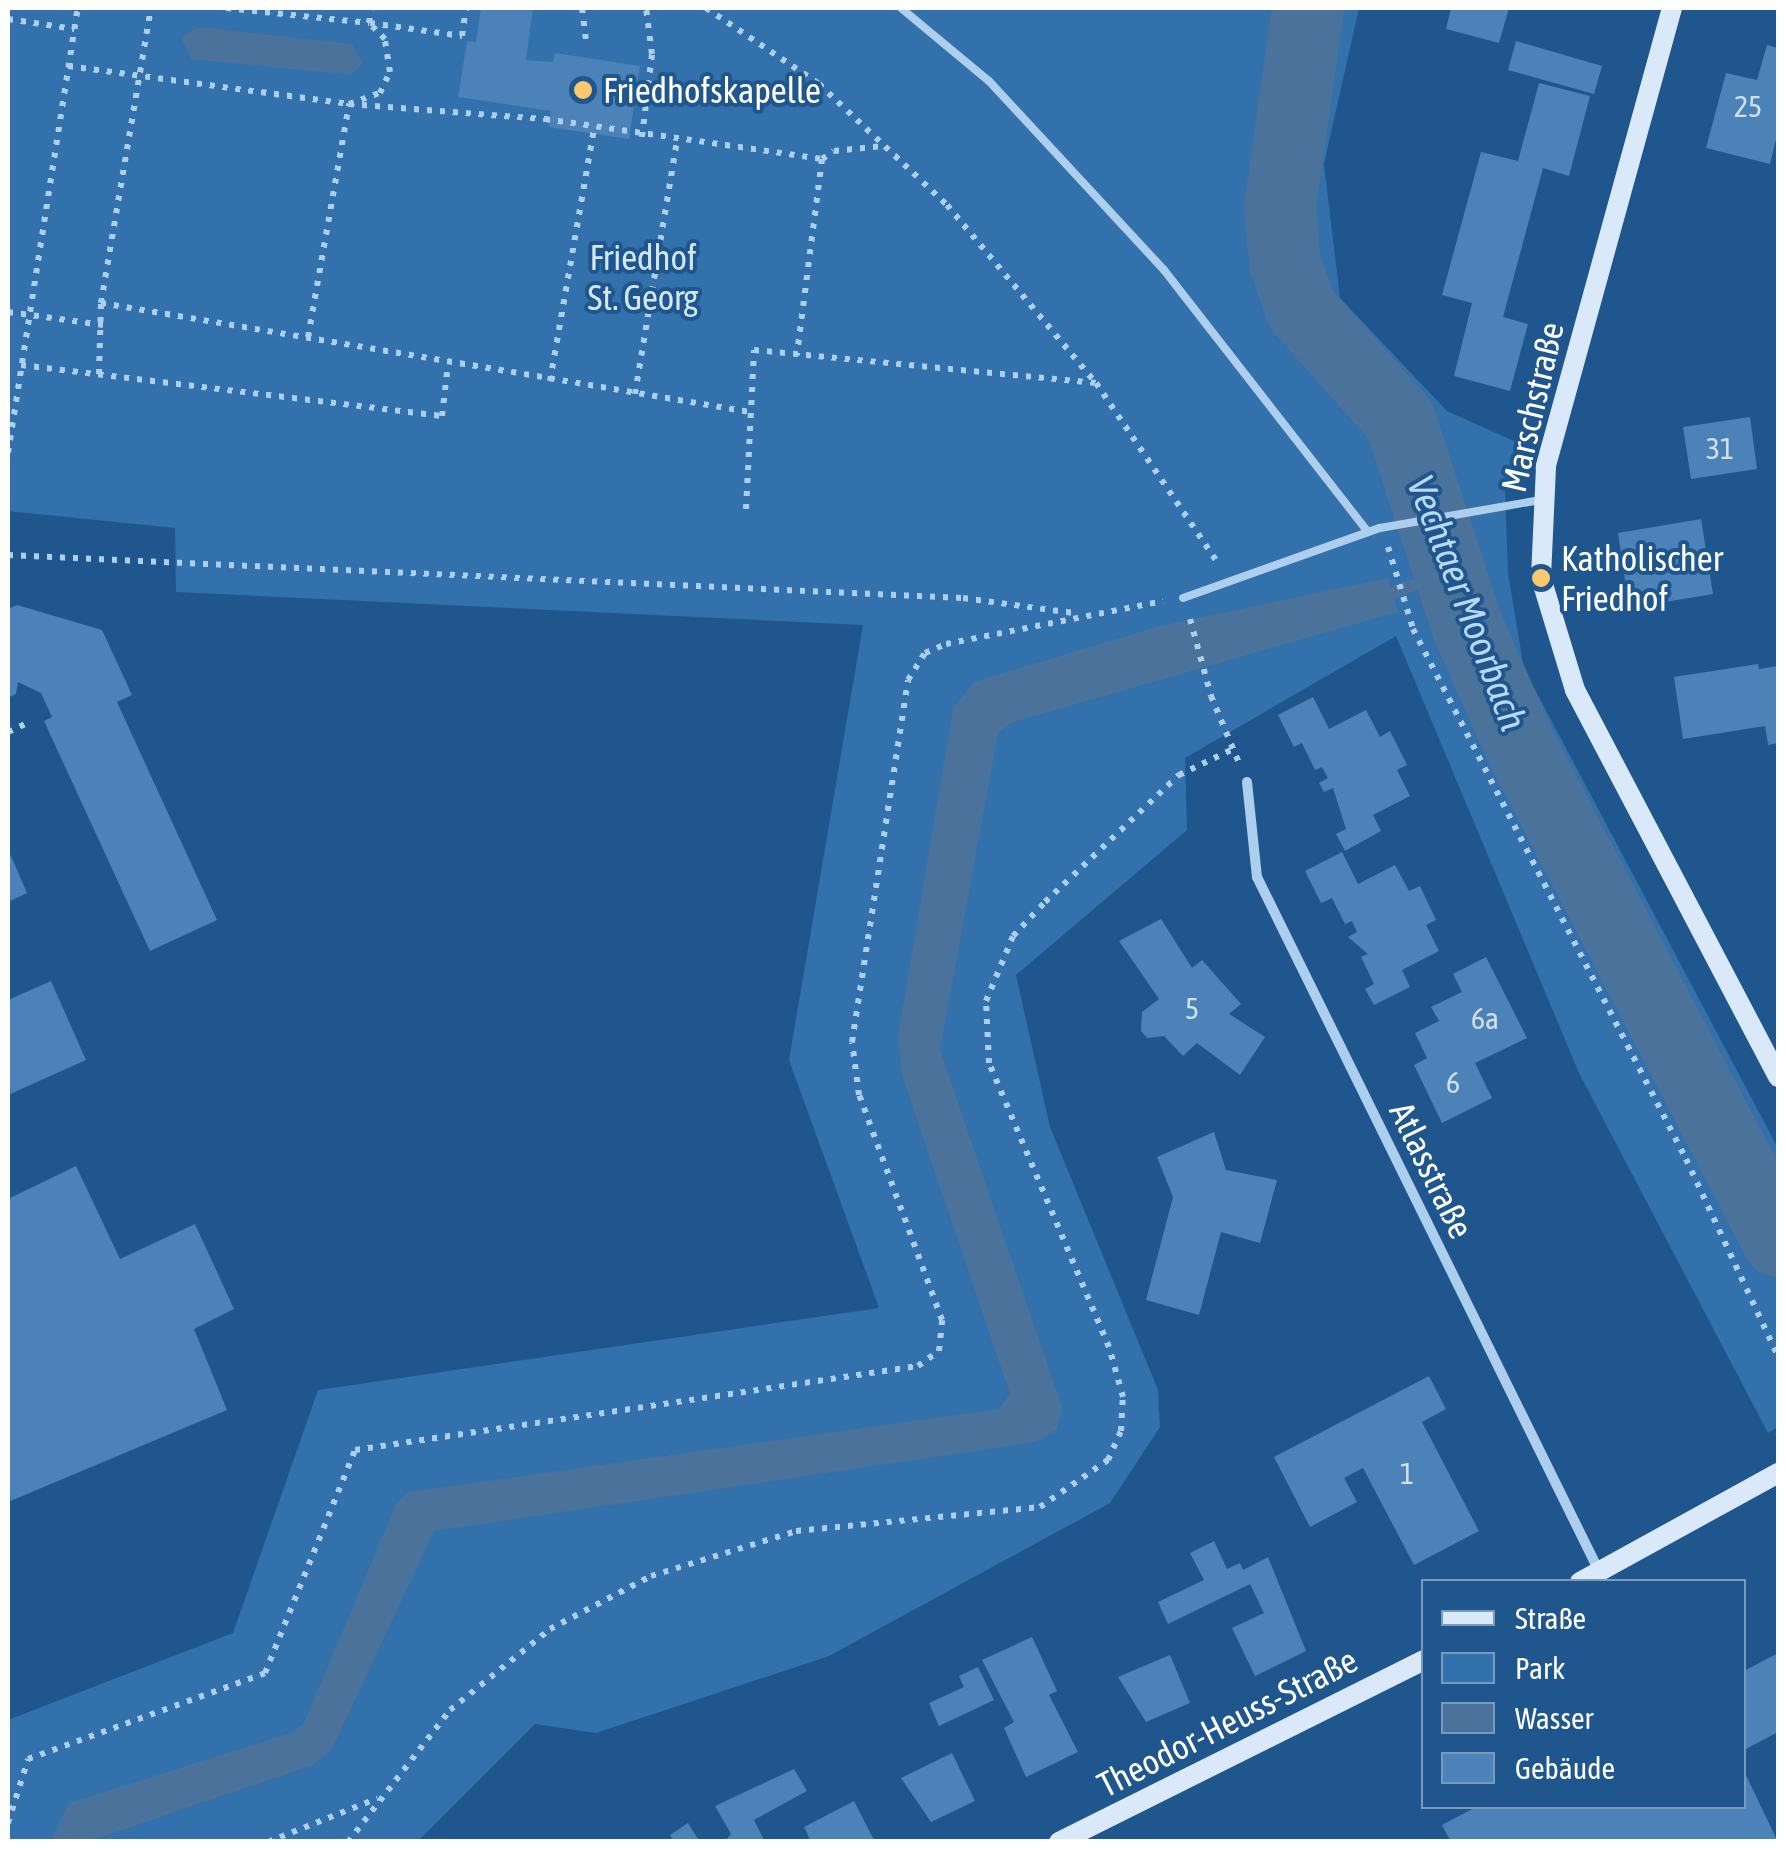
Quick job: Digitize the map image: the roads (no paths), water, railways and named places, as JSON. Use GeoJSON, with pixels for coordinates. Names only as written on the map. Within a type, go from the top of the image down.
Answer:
{"type":"FeatureCollection","features":[{"type":"Feature","properties":{"kind":"street","name":"Marschstraße"},"geometry":{"type":"LineString","coordinates":[[1672,8],[1541,500],[1541,578],[1564,666],[1778,1077]]}},
{"type":"Feature","properties":{"kind":"street","name":"Atlasstraße"},"geometry":{"type":"LineString","coordinates":[[1247,782],[1257,877],[1590,1577]]}},
{"type":"Feature","properties":{"kind":"street"},"geometry":{"type":"LineString","coordinates":[[1590,1577],[1778,1474]]}},
{"type":"Feature","properties":{"kind":"street","name":"Theodor-Heuss-Straße"},"geometry":{"type":"LineString","coordinates":[[1059,1842],[1421,1661]]}},
{"type":"Feature","properties":{"kind":"lane"},"geometry":{"type":"LineString","coordinates":[[901,8],[989,81],[1164,270],[1368,532]]}},
{"type":"Feature","properties":{"kind":"lane"},"geometry":{"type":"LineString","coordinates":[[1183,598],[1368,532],[1480,506],[1541,500]]}},
{"type":"Feature","properties":{"kind":"water"},"geometry":{"type":"Polygon","coordinates":[[[198,27],[352,44],[363,63],[351,75],[191,59],[181,38],[198,27]]]}},
{"type":"Feature","properties":{"kind":"water"},"geometry":{"type":"Polygon","coordinates":[[[1388,578],[1398,612],[1013,722],[998,733],[940,1050],[1062,1407],[1057,1429],[1036,1442],[434,1531],[332,1749],[313,1765],[89,1841],[51,1841],[69,1803],[291,1733],[304,1723],[396,1504],[408,1492],[999,1409],[1010,1394],[902,1075],[898,1037],[953,708],[974,682],[1160,626],[1388,578]]]}},
{"type":"Feature","properties":{"kind":"waterway","name":"Vechtaer Moorbach"},"geometry":{"type":"LineString","coordinates":[[1308,8],[1280,208],[1285,263],[1301,309],[1400,420],[1468,628],[1520,745],[1778,1241]]}},
{"type":"Feature","properties":{"kind":"waterway"},"geometry":{"type":"LineString","coordinates":[[1391,593],[1448,573]]}},
{"type":"Feature","properties":{"kind":"place","name":"Friedhofskapelle"},"geometry":{"type":"Point","coordinates":[583,90]}},
{"type":"Feature","properties":{"kind":"place","name":"Katholischer Friedhof"},"geometry":{"type":"Point","coordinates":[1541,578]}},
{"type":"Feature","properties":{"kind":"park label","name":"Friedhof St. Georg"},"geometry":{"type":"Point","coordinates":[643,277]}}]}
